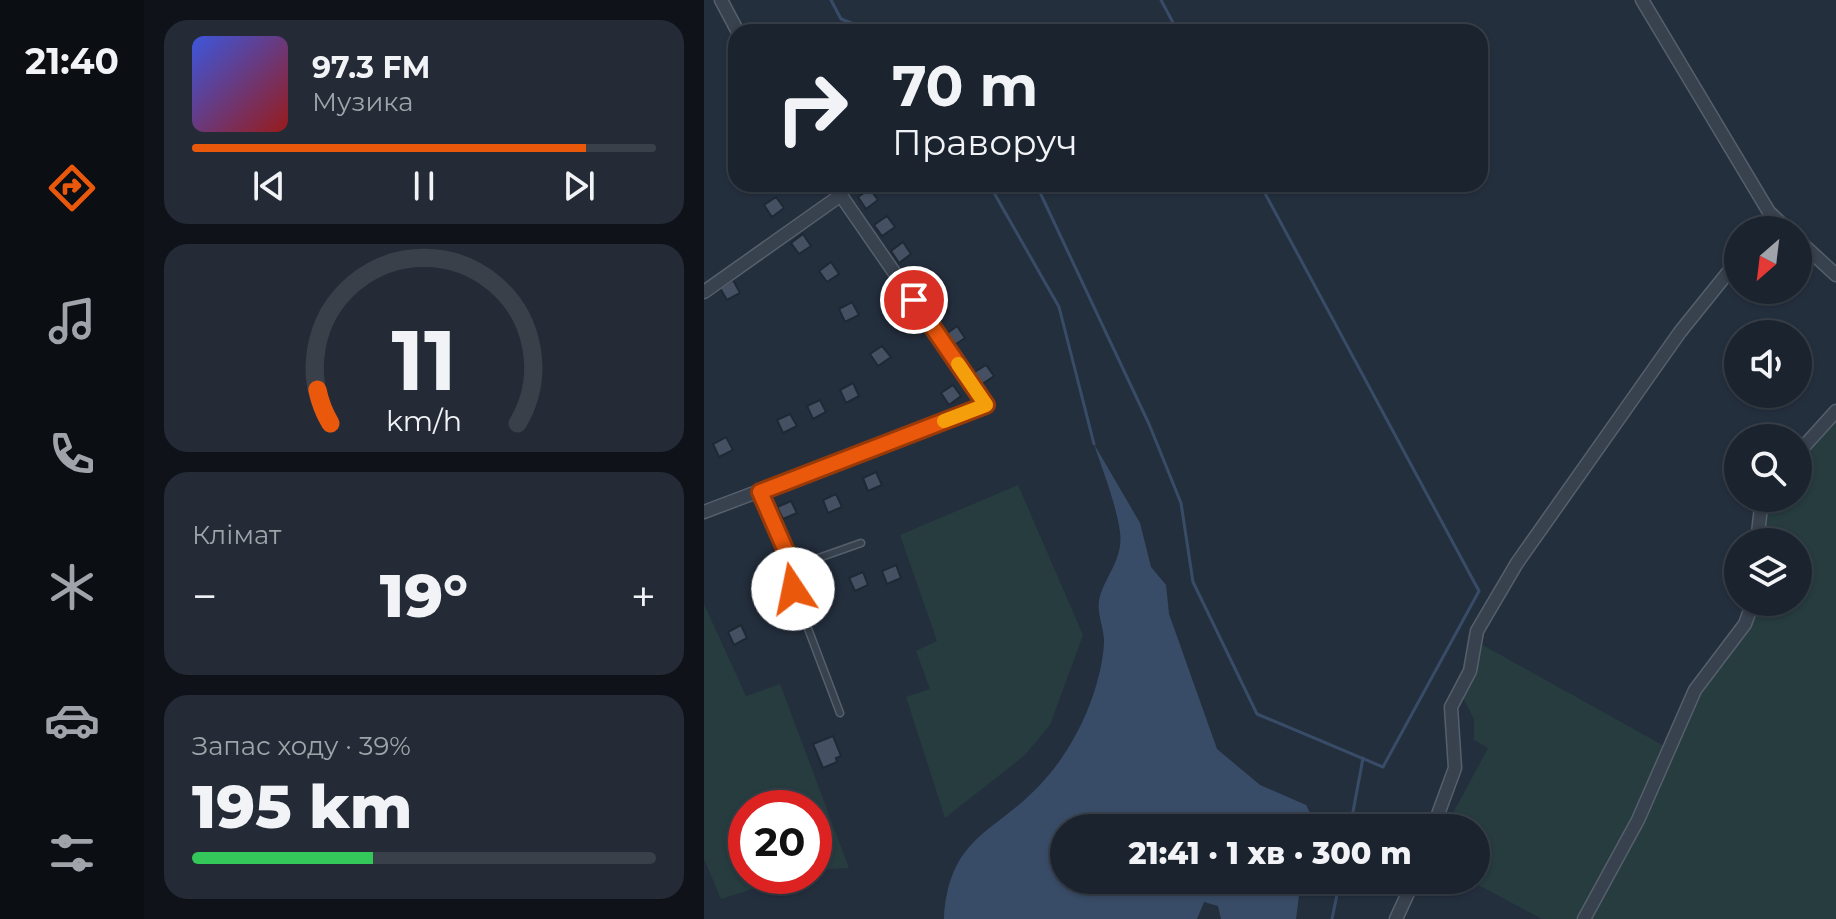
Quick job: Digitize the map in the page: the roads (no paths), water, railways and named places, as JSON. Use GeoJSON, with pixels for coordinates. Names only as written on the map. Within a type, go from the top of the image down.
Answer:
{"type":"FeatureCollection","features":[{"type":"Feature","properties":{"kind":"street"},"geometry":{"type":"LineString","coordinates":[[721,0],[734,24]]}},
{"type":"Feature","properties":{"kind":"street"},"geometry":{"type":"LineString","coordinates":[[1642,0],[1772,216]]}},
{"type":"Feature","properties":{"kind":"street"},"geometry":{"type":"LineString","coordinates":[[704,292],[834,192]]}},
{"type":"Feature","properties":{"kind":"street"},"geometry":{"type":"LineString","coordinates":[[704,512],[986,405],[838,192]]}},
{"type":"Feature","properties":{"kind":"street"},"geometry":{"type":"LineString","coordinates":[[1812,253],[1836,275]]}},
{"type":"Feature","properties":{"kind":"street"},"geometry":{"type":"LineString","coordinates":[[1438,814],[1455,768],[1451,707],[1470,671],[1477,631],[1517,563],[1680,332],[1724,277]]}},
{"type":"Feature","properties":{"kind":"street"},"geometry":{"type":"LineString","coordinates":[[1812,438],[1836,411]]}},
{"type":"Feature","properties":{"kind":"street"},"geometry":{"type":"LineString","coordinates":[[1584,919],[1638,820],[1695,690],[1748,616]]}},
{"type":"Feature","properties":{"kind":"street"},"geometry":{"type":"LineString","coordinates":[[1396,919],[1408,894]]}},
{"type":"Feature","properties":{"kind":"lane"},"geometry":{"type":"LineString","coordinates":[[760,492],[793,567],[793,589],[840,713]]}},
{"type":"Feature","properties":{"kind":"lane"},"geometry":{"type":"LineString","coordinates":[[793,567],[861,543]]}},
{"type":"Feature","properties":{"kind":"water"},"geometry":{"type":"Polygon","coordinates":[[[1094,444],[1140,523],[1151,567],[1166,585],[1169,614],[1217,749],[1260,785],[1306,805],[1310,814],[1050,814],[1050,894],[1299,894],[1296,919],[1221,919],[1218,906],[1204,902],[1197,919],[944,919],[948,890],[966,851],[1047,777],[1068,748],[1093,697],[1104,644],[1099,601],[1120,542],[1116,510],[1094,444]]]}},
{"type":"Feature","properties":{"kind":"waterway"},"geometry":{"type":"LineString","coordinates":[[831,0],[841,19],[854,24]]}},
{"type":"Feature","properties":{"kind":"waterway"},"geometry":{"type":"LineString","coordinates":[[1161,0],[1174,24]]}},
{"type":"Feature","properties":{"kind":"waterway"},"geometry":{"type":"LineString","coordinates":[[994,192],[1059,307],[1094,444]]}},
{"type":"Feature","properties":{"kind":"waterway"},"geometry":{"type":"LineString","coordinates":[[1040,192],[1149,424],[1181,503],[1193,582],[1257,714],[1383,767],[1479,591],[1264,192]]}},
{"type":"Feature","properties":{"kind":"waterway"},"geometry":{"type":"LineString","coordinates":[[1353,814],[1363,758]]}},
{"type":"Feature","properties":{"kind":"waterway"},"geometry":{"type":"LineString","coordinates":[[1332,919],[1337,894]]}}]}
